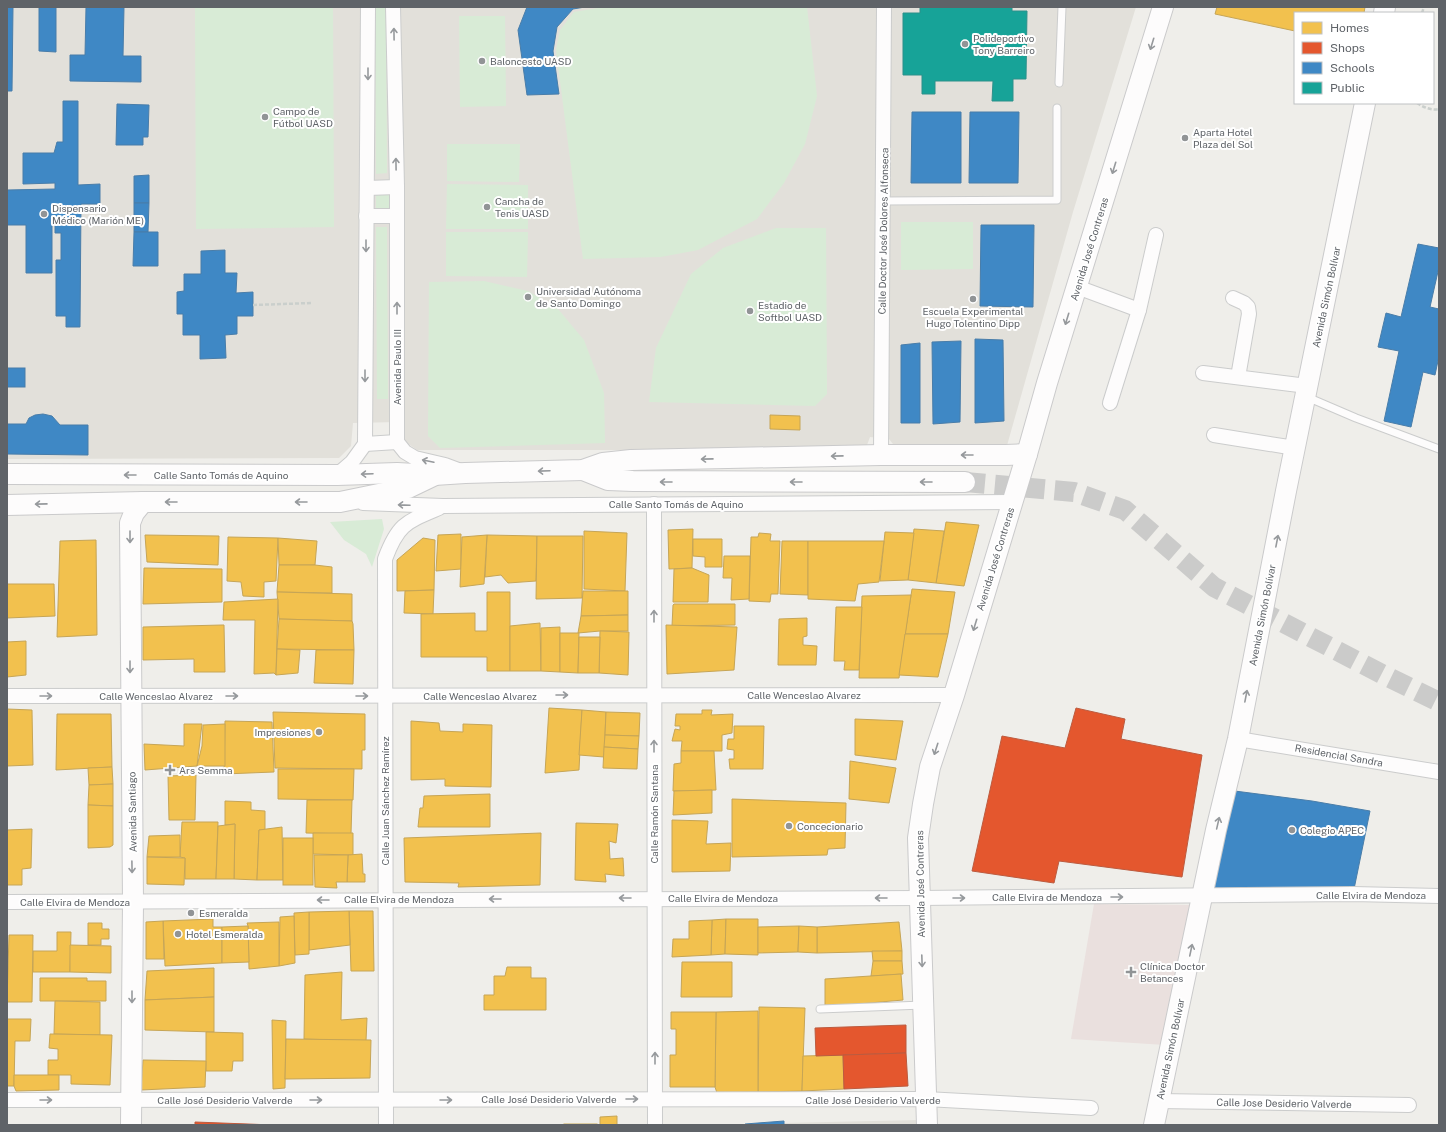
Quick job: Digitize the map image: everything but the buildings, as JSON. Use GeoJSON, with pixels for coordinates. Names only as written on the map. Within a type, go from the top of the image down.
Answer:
{"type":"FeatureCollection","features":[{"type":"Feature","properties":{"kind":"street"},"geometry":{"type":"LineString","coordinates":[[337,475],[352,462],[365,444],[368,7]]}},
{"type":"Feature","properties":{"kind":"street","name":"Avenida Paulo III"},"geometry":{"type":"LineString","coordinates":[[393,7],[397,188],[397,442]]}},
{"type":"Feature","properties":{"kind":"street","name":"Calle Doctor José Dolores Alfonseca"},"geometry":{"type":"LineString","coordinates":[[881,455],[884,201],[884,7]]}},
{"type":"Feature","properties":{"kind":"street","name":"Avenida José Contreras"},"geometry":{"type":"LineString","coordinates":[[927,1125],[918,838],[930,767],[954,695],[1047,383],[1163,7]]}},
{"type":"Feature","properties":{"kind":"street","name":"Avenida Simón Bolívar"},"geometry":{"type":"LineString","coordinates":[[1154,1125],[1202,896],[1238,739],[1306,391],[1365,104]]}},
{"type":"Feature","properties":{"kind":"street"},"geometry":{"type":"LineString","coordinates":[[367,188],[397,188]]}},
{"type":"Feature","properties":{"kind":"street"},"geometry":{"type":"LineString","coordinates":[[366,216],[397,216]]}},
{"type":"Feature","properties":{"kind":"street"},"geometry":{"type":"LineString","coordinates":[[1110,403],[1139,310],[1156,235]]}},
{"type":"Feature","properties":{"kind":"street"},"geometry":{"type":"LineString","coordinates":[[1077,287],[1139,310]]}},
{"type":"Feature","properties":{"kind":"street"},"geometry":{"type":"LineString","coordinates":[[1233,298],[1244,303],[1248,307],[1249,314],[1238,377]]}},
{"type":"Feature","properties":{"kind":"street"},"geometry":{"type":"LineString","coordinates":[[1203,373],[1238,377],[1306,391]]}},
{"type":"Feature","properties":{"kind":"street"},"geometry":{"type":"LineString","coordinates":[[1214,435],[1295,448]]}},
{"type":"Feature","properties":{"kind":"street"},"geometry":{"type":"LineString","coordinates":[[365,444],[397,442],[405,452],[415,458],[445,465],[465,473]]}},
{"type":"Feature","properties":{"kind":"street","name":"Calle Santo Tomás de Aquino"},"geometry":{"type":"LineString","coordinates":[[7,474],[337,475],[397,473],[434,476],[465,473],[583,470],[603,464],[630,460],[881,455],[1027,454]]}},
{"type":"Feature","properties":{"kind":"street"},"geometry":{"type":"LineString","coordinates":[[583,470],[608,480],[633,482],[965,482]]}},
{"type":"Feature","properties":{"kind":"street","name":"Calle Santo Tomás de Aquino"},"geometry":{"type":"LineString","coordinates":[[340,502],[408,488],[434,476]]}},
{"type":"Feature","properties":{"kind":"street","name":"Calle Santo Tomás de Aquino"},"geometry":{"type":"LineString","coordinates":[[7,505],[143,502],[340,502],[443,506],[1012,502]]}},
{"type":"Feature","properties":{"kind":"street","name":"Avenida Santiago"},"geometry":{"type":"LineString","coordinates":[[131,1125],[133,902],[130,696],[130,524],[134,513],[143,502]]}},
{"type":"Feature","properties":{"kind":"street","name":"Calle Ramón Santana"},"geometry":{"type":"LineString","coordinates":[[654,504],[655,1125]]}},
{"type":"Feature","properties":{"kind":"street","name":"Calle Juan Sánchez Ramírez"},"geometry":{"type":"LineString","coordinates":[[386,1125],[386,559],[392,540],[402,526],[443,506]]}},
{"type":"Feature","properties":{"kind":"street","name":"Calle Wenceslao Alvarez"},"geometry":{"type":"LineString","coordinates":[[7,696],[954,695]]}},
{"type":"Feature","properties":{"kind":"street","name":"Residencial Sandra"},"geometry":{"type":"LineString","coordinates":[[1238,739],[1439,772]]}},
{"type":"Feature","properties":{"kind":"street","name":"Calle Elvira de Mendoza"},"geometry":{"type":"LineString","coordinates":[[7,902],[133,902],[181,900],[920,898],[1353,894],[1439,896]]}},
{"type":"Feature","properties":{"kind":"street","name":"Calle José Desiderio Valverde"},"geometry":{"type":"LineString","coordinates":[[7,1100],[926,1099],[1091,1108]]}},
{"type":"Feature","properties":{"kind":"street","name":"Calle Jose Desiderio Valverde"},"geometry":{"type":"LineString","coordinates":[[1159,1100],[1409,1105]]}},
{"type":"Feature","properties":{"kind":"lane"},"geometry":{"type":"LineString","coordinates":[[1059,83],[1062,7]]}},
{"type":"Feature","properties":{"kind":"lane"},"geometry":{"type":"LineString","coordinates":[[884,201],[1057,200],[1057,108]]}},
{"type":"Feature","properties":{"kind":"lane"},"geometry":{"type":"LineString","coordinates":[[1306,391],[1356,418],[1439,449]]}},
{"type":"Feature","properties":{"kind":"lane"},"geometry":{"type":"LineString","coordinates":[[820,1009],[923,1005]]}},
{"type":"Feature","properties":{"kind":"path"},"geometry":{"type":"LineString","coordinates":[[1419,104],[1436,110],[1439,109]]}},
{"type":"Feature","properties":{"kind":"path"},"geometry":{"type":"LineString","coordinates":[[253,305],[312,303]]}},
{"type":"Feature","properties":{"kind":"shaded area","name":"Universidad Autónoma de Santo Domingo"},"geometry":{"type":"Polygon","coordinates":[[[7,7],[1136,7],[1073,212],[1006,449],[897,449],[889,439],[870,437],[867,445],[855,450],[417,450],[403,440],[405,422],[398,422],[353,423],[351,446],[339,458],[7,459],[7,7]]]}},
{"type":"Feature","properties":{"kind":"shaded area","name":"Clínica Doctor Betances"},"geometry":{"type":"Polygon","coordinates":[[[1094,904],[1193,905],[1165,1045],[1071,1039],[1094,904]]]}},
{"type":"Feature","properties":{"kind":"shaded area"},"geometry":{"type":"Polygon","coordinates":[[[919,1120],[919,1125],[783,1125],[783,1123],[919,1120]]]}},
{"type":"Feature","properties":{"kind":"green space","name":"Campo de Fútbol UASD"},"geometry":{"type":"Polygon","coordinates":[[[195,7],[333,7],[334,227],[196,229],[195,7]]]}},
{"type":"Feature","properties":{"kind":"green space"},"geometry":{"type":"Polygon","coordinates":[[[375,7],[386,7],[387,173],[376,174],[375,7]]]}},
{"type":"Feature","properties":{"kind":"green space"},"geometry":{"type":"Polygon","coordinates":[[[604,7],[807,7],[817,96],[805,144],[784,183],[757,219],[698,250],[661,257],[583,259],[556,50],[560,30],[574,12],[604,7]]]}},
{"type":"Feature","properties":{"kind":"green space","name":"Baloncesto UASD"},"geometry":{"type":"Polygon","coordinates":[[[459,16],[505,16],[506,106],[460,107],[459,16]]]}},
{"type":"Feature","properties":{"kind":"green space"},"geometry":{"type":"Polygon","coordinates":[[[447,144],[520,144],[519,182],[447,181],[447,144]]]}},
{"type":"Feature","properties":{"kind":"green space","name":"Cancha de Tenis UASD"},"geometry":{"type":"Polygon","coordinates":[[[447,184],[528,185],[528,229],[446,229],[447,184]]]}},
{"type":"Feature","properties":{"kind":"green space"},"geometry":{"type":"Polygon","coordinates":[[[376,195],[389,195],[389,209],[376,209],[376,195]]]}},
{"type":"Feature","properties":{"kind":"green space"},"geometry":{"type":"Polygon","coordinates":[[[901,222],[973,222],[973,269],[901,270],[901,222]]]}},
{"type":"Feature","properties":{"kind":"green space"},"geometry":{"type":"Polygon","coordinates":[[[376,227],[387,227],[388,399],[377,399],[376,227]]]}},
{"type":"Feature","properties":{"kind":"green space","name":"Estadio de Softbol UASD"},"geometry":{"type":"Polygon","coordinates":[[[776,228],[826,228],[827,394],[815,406],[649,402],[656,348],[691,274],[723,248],[776,228]]]}},
{"type":"Feature","properties":{"kind":"green space"},"geometry":{"type":"Polygon","coordinates":[[[446,232],[528,232],[527,277],[446,276],[446,232]]]}},
{"type":"Feature","properties":{"kind":"green space"},"geometry":{"type":"Polygon","coordinates":[[[484,281],[528,291],[558,309],[584,340],[604,393],[605,443],[440,448],[428,436],[429,282],[484,281]]]}},
{"type":"Feature","properties":{"kind":"green space"},"geometry":{"type":"Polygon","coordinates":[[[382,519],[384,529],[372,567],[366,554],[344,540],[330,522],[382,519]]]}},
{"type":"Feature","properties":{"kind":"tunnel"},"geometry":{"type":"LineString","coordinates":[[965,482],[1074,492],[1125,510],[1214,587],[1439,702]]}},
{"type":"Feature","properties":{"kind":"place","name":"Polideportivo Tony Barreiro"},"geometry":{"type":"Point","coordinates":[965,44]}},
{"type":"Feature","properties":{"kind":"place","name":"Baloncesto UASD"},"geometry":{"type":"Point","coordinates":[482,61]}},
{"type":"Feature","properties":{"kind":"place","name":"Campo de Fútbol UASD"},"geometry":{"type":"Point","coordinates":[265,117]}},
{"type":"Feature","properties":{"kind":"place","name":"Aparta Hotel Plaza del Sol"},"geometry":{"type":"Point","coordinates":[1185,138]}},
{"type":"Feature","properties":{"kind":"place","name":"Cancha de Tenis UASD"},"geometry":{"type":"Point","coordinates":[487,207]}},
{"type":"Feature","properties":{"kind":"place","name":"Dispensario Médico (Marión ME)"},"geometry":{"type":"Point","coordinates":[44,214]}},
{"type":"Feature","properties":{"kind":"place","name":"Universidad Autónoma de Santo Domingo"},"geometry":{"type":"Point","coordinates":[528,297]}},
{"type":"Feature","properties":{"kind":"place","name":"Escuela Experimental Hugo Tolentino Dipp"},"geometry":{"type":"Point","coordinates":[973,299]}},
{"type":"Feature","properties":{"kind":"place","name":"Estadio de Softbol UASD"},"geometry":{"type":"Point","coordinates":[750,311]}},
{"type":"Feature","properties":{"kind":"place","name":"Impresiones"},"geometry":{"type":"Point","coordinates":[319,732]}},
{"type":"Feature","properties":{"kind":"place","name":"Ars Semma"},"geometry":{"type":"Point","coordinates":[170,770]}},
{"type":"Feature","properties":{"kind":"place","name":"Concecionario"},"geometry":{"type":"Point","coordinates":[789,826]}},
{"type":"Feature","properties":{"kind":"place","name":"Colegio APEC"},"geometry":{"type":"Point","coordinates":[1292,830]}},
{"type":"Feature","properties":{"kind":"place","name":"Esmeralda"},"geometry":{"type":"Point","coordinates":[191,913]}},
{"type":"Feature","properties":{"kind":"place","name":"Hotel Esmeralda"},"geometry":{"type":"Point","coordinates":[178,934]}},
{"type":"Feature","properties":{"kind":"place","name":"Clínica Doctor Betances"},"geometry":{"type":"Point","coordinates":[1131,972]}}]}
